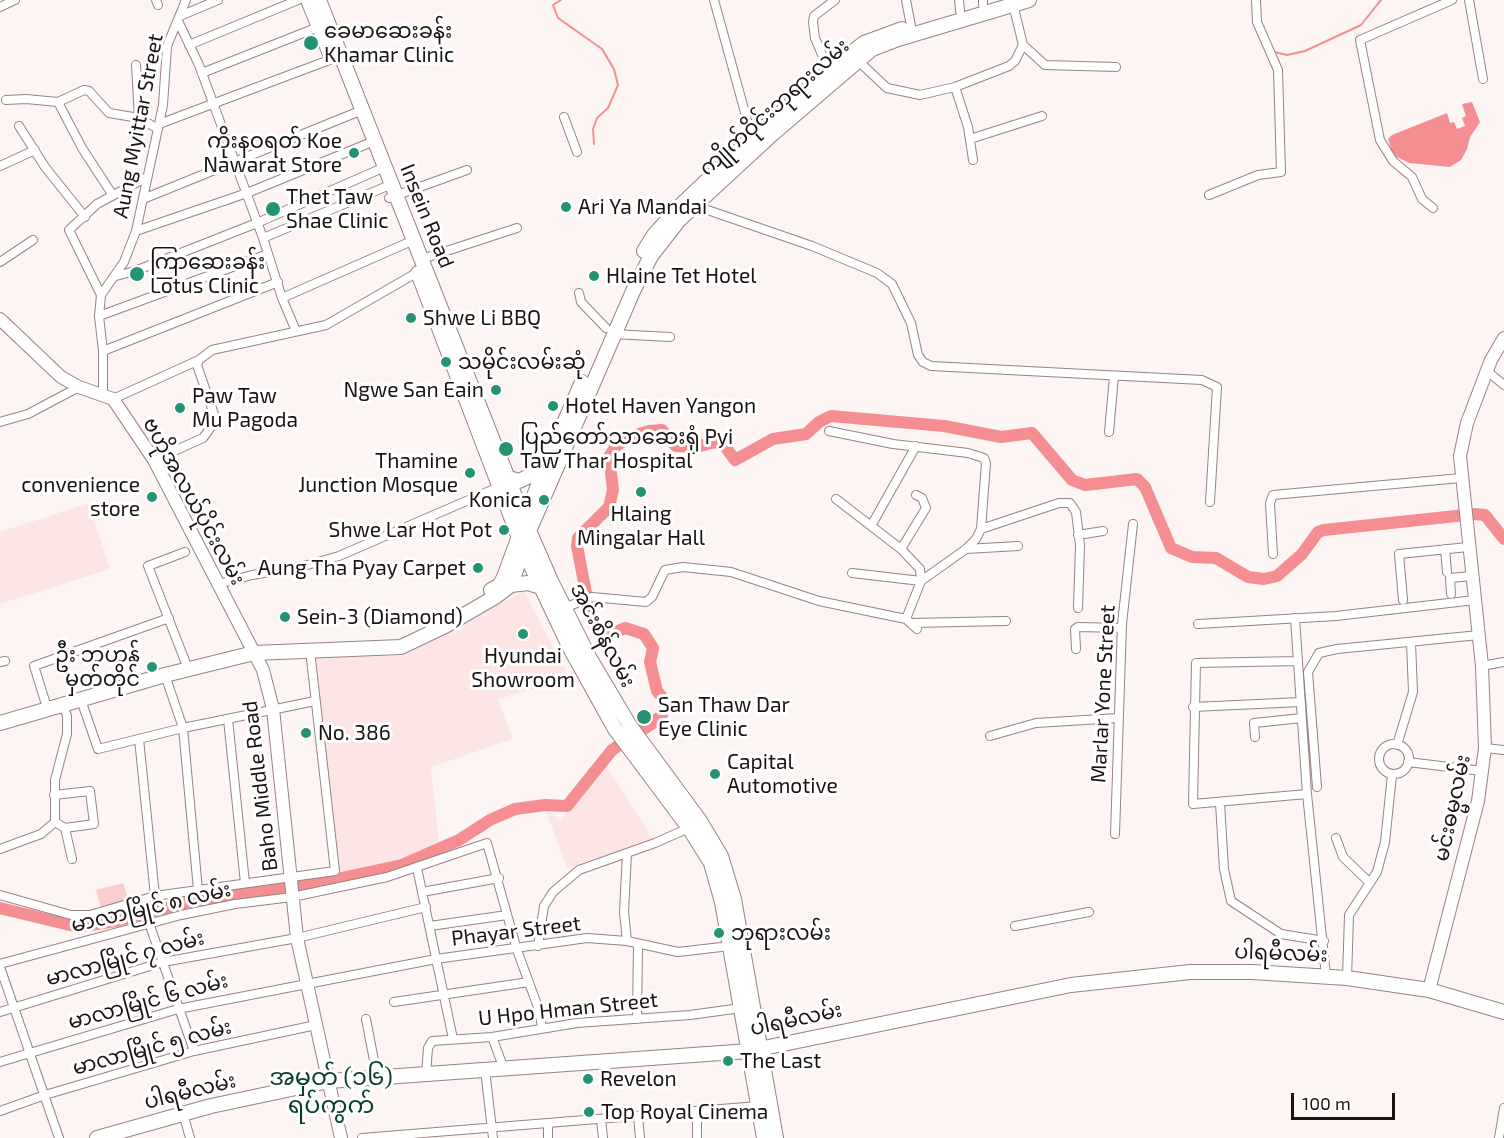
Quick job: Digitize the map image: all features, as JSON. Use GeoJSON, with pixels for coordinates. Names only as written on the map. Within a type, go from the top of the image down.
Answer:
{"type":"FeatureCollection","features":[{"type":"Feature","properties":{"kind":"main road","name":"Insein Road"},"geometry":{"type":"LineString","coordinates":[[308,0],[324,25],[390,194]]}},
{"type":"Feature","properties":{"kind":"main road","name":"Insein Road"},"geometry":{"type":"LineString","coordinates":[[319,0],[332,59],[390,194]]}},
{"type":"Feature","properties":{"kind":"main road","name":"ကျိုက်ဝိုင်းဘုရားလမ်း"},"geometry":{"type":"LineString","coordinates":[[756,142],[883,34],[983,2],[999,0]]}},
{"type":"Feature","properties":{"kind":"main road","name":"ကျိုက်ဝိုင်းဘုရားလမ်း"},"geometry":{"type":"LineString","coordinates":[[524,528],[544,469],[610,331],[651,256],[690,204],[829,71],[854,57],[960,10],[1029,0]]}},
{"type":"Feature","properties":{"kind":"main road"},"geometry":{"type":"LineString","coordinates":[[390,194],[420,265],[482,438],[505,482],[519,481],[544,469]]}},
{"type":"Feature","properties":{"kind":"main road","name":"Insein Road"},"geometry":{"type":"LineString","coordinates":[[420,265],[497,448]]}},
{"type":"Feature","properties":{"kind":"main road","name":"ကျိုက်ဝိုင်းဘုရားလမ်း"},"geometry":{"type":"LineString","coordinates":[[524,528],[610,331]]}},
{"type":"Feature","properties":{"kind":"main road","name":"အင်းစိန်လမ်း"},"geometry":{"type":"LineString","coordinates":[[497,448],[505,482],[524,528],[625,730]]}},
{"type":"Feature","properties":{"kind":"main road"},"geometry":{"type":"LineString","coordinates":[[0,723],[64,701],[252,649],[399,640],[500,585],[524,528]]}},
{"type":"Feature","properties":{"kind":"main road","name":"အင်းစိန်လမ်း"},"geometry":{"type":"LineString","coordinates":[[524,528],[524,551],[570,648],[634,744],[721,856],[734,900],[754,1049]]}},
{"type":"Feature","properties":{"kind":"main road"},"geometry":{"type":"LineString","coordinates":[[511,585],[524,551]]}},
{"type":"Feature","properties":{"kind":"main road"},"geometry":{"type":"LineString","coordinates":[[252,649],[401,647],[445,626],[511,585],[528,583],[541,587]]}},
{"type":"Feature","properties":{"kind":"main road"},"geometry":{"type":"LineString","coordinates":[[0,714],[45,701],[81,700],[175,669]]}},
{"type":"Feature","properties":{"kind":"main road","name":"အင်းစိန်လမ်း"},"geometry":{"type":"LineString","coordinates":[[681,807],[689,828],[715,874],[741,1008],[754,1049],[776,1138]]}},
{"type":"Feature","properties":{"kind":"main road","name":"ပါရမီလမ်း"},"geometry":{"type":"LineString","coordinates":[[97,1138],[183,1113],[328,1081],[754,1049],[1071,985],[1190,972],[1252,972],[1347,978],[1429,990],[1504,1012]]}},
{"type":"Feature","properties":{"kind":"main road"},"geometry":{"type":"LineString","coordinates":[[754,1049],[758,1106],[764,1138]]}},
{"type":"Feature","properties":{"kind":"street"},"geometry":{"type":"LineString","coordinates":[[3,4],[15,0]]}},
{"type":"Feature","properties":{"kind":"street","name":"Aung Myittar Street"},"geometry":{"type":"LineString","coordinates":[[101,295],[116,276],[136,231],[158,126],[167,46],[186,0]]}},
{"type":"Feature","properties":{"kind":"street"},"geometry":{"type":"LineString","coordinates":[[218,0],[179,19],[236,162],[282,298],[296,331]]}},
{"type":"Feature","properties":{"kind":"street"},"geometry":{"type":"LineString","coordinates":[[189,45],[298,0]]}},
{"type":"Feature","properties":{"kind":"street"},"geometry":{"type":"LineString","coordinates":[[714,0],[756,142]]}},
{"type":"Feature","properties":{"kind":"street"},"geometry":{"type":"LineString","coordinates":[[829,71],[815,39],[813,16],[835,0]]}},
{"type":"Feature","properties":{"kind":"street"},"geometry":{"type":"LineString","coordinates":[[906,0],[911,26]]}},
{"type":"Feature","properties":{"kind":"street"},"geometry":{"type":"LineString","coordinates":[[1209,195],[1258,175],[1281,172],[1278,69],[1257,22],[1256,0]]}},
{"type":"Feature","properties":{"kind":"street"},"geometry":{"type":"LineString","coordinates":[[1433,208],[1422,199],[1412,177],[1393,161],[1380,140],[1360,40],[1452,0]]}},
{"type":"Feature","properties":{"kind":"street"},"geometry":{"type":"LineString","coordinates":[[1469,0],[1483,79]]}},
{"type":"Feature","properties":{"kind":"street"},"geometry":{"type":"LineString","coordinates":[[1012,2],[1023,45],[1050,67],[1116,67]]}},
{"type":"Feature","properties":{"kind":"street"},"geometry":{"type":"LineString","coordinates":[[202,73],[324,25]]}},
{"type":"Feature","properties":{"kind":"street"},"geometry":{"type":"LineString","coordinates":[[854,57],[887,88],[920,95],[955,87],[1009,66],[1015,61],[1023,45]]}},
{"type":"Feature","properties":{"kind":"street"},"geometry":{"type":"LineString","coordinates":[[6,100],[57,102],[84,90],[89,92],[109,113],[139,118],[158,126],[332,59]]}},
{"type":"Feature","properties":{"kind":"street"},"geometry":{"type":"LineString","coordinates":[[136,65],[139,118]]}},
{"type":"Feature","properties":{"kind":"street"},"geometry":{"type":"LineString","coordinates":[[955,87],[974,160]]}},
{"type":"Feature","properties":{"kind":"street"},"geometry":{"type":"LineString","coordinates":[[57,102],[82,148],[112,194]]}},
{"type":"Feature","properties":{"kind":"street"},"geometry":{"type":"LineString","coordinates":[[143,199],[355,113]]}},
{"type":"Feature","properties":{"kind":"street"},"geometry":{"type":"LineString","coordinates":[[970,139],[1042,116]]}},
{"type":"Feature","properties":{"kind":"street"},"geometry":{"type":"LineString","coordinates":[[564,117],[577,152]]}},
{"type":"Feature","properties":{"kind":"street"},"geometry":{"type":"LineString","coordinates":[[19,126],[85,217]]}},
{"type":"Feature","properties":{"kind":"street"},"geometry":{"type":"LineString","coordinates":[[136,231],[247,193],[367,144]]}},
{"type":"Feature","properties":{"kind":"street"},"geometry":{"type":"LineString","coordinates":[[0,166],[35,150]]}},
{"type":"Feature","properties":{"kind":"street"},"geometry":{"type":"LineString","coordinates":[[116,276],[135,271],[257,223],[378,170]]}},
{"type":"Feature","properties":{"kind":"street"},"geometry":{"type":"LineString","coordinates":[[263,238],[467,170]]}},
{"type":"Feature","properties":{"kind":"street"},"geometry":{"type":"LineString","coordinates":[[108,396],[99,316],[101,295],[69,230],[112,194],[147,177]]}},
{"type":"Feature","properties":{"kind":"street"},"geometry":{"type":"LineString","coordinates":[[690,204],[812,246],[876,273],[892,284],[911,323],[918,356],[922,362],[932,366],[1202,380],[1217,387],[1210,502]]}},
{"type":"Feature","properties":{"kind":"street"},"geometry":{"type":"LineString","coordinates":[[0,319],[42,362],[79,387],[108,396],[198,362],[212,350],[326,325],[420,265],[516,228]]}},
{"type":"Feature","properties":{"kind":"street"},"geometry":{"type":"LineString","coordinates":[[0,262],[33,240]]}},
{"type":"Feature","properties":{"kind":"street"},"geometry":{"type":"LineString","coordinates":[[282,298],[410,242]]}},
{"type":"Feature","properties":{"kind":"street"},"geometry":{"type":"LineString","coordinates":[[99,316],[268,254]]}},
{"type":"Feature","properties":{"kind":"street"},"geometry":{"type":"LineString","coordinates":[[104,351],[278,282]]}},
{"type":"Feature","properties":{"kind":"street"},"geometry":{"type":"LineString","coordinates":[[579,294],[581,302],[610,331],[670,337]]}},
{"type":"Feature","properties":{"kind":"street"},"geometry":{"type":"LineString","coordinates":[[1273,554],[1273,495],[1461,478],[1460,456],[1467,423],[1487,371],[1501,349]]}},
{"type":"Feature","properties":{"kind":"street"},"geometry":{"type":"LineString","coordinates":[[154,460],[203,438],[216,420],[198,362]]}},
{"type":"Feature","properties":{"kind":"street"},"geometry":{"type":"LineString","coordinates":[[1487,371],[1504,385]]}},
{"type":"Feature","properties":{"kind":"street"},"geometry":{"type":"LineString","coordinates":[[1108,432],[1114,376]]}},
{"type":"Feature","properties":{"kind":"street"},"geometry":{"type":"LineString","coordinates":[[0,422],[28,414],[79,387]]}},
{"type":"Feature","properties":{"kind":"street","name":"ဗဟိုအလယ်ပိုင်းလမ်း"},"geometry":{"type":"LineString","coordinates":[[108,396],[154,460],[252,649]]}},
{"type":"Feature","properties":{"kind":"street"},"geometry":{"type":"LineString","coordinates":[[829,431],[968,453],[984,458],[986,462],[981,529],[976,539],[966,549],[921,581],[852,573]]}},
{"type":"Feature","properties":{"kind":"street"},"geometry":{"type":"LineString","coordinates":[[871,526],[916,446]]}},
{"type":"Feature","properties":{"kind":"street","name":"မင်းဓမ္မလမ်း"},"geometry":{"type":"LineString","coordinates":[[1429,990],[1478,801],[1485,748],[1482,666],[1461,478]]}},
{"type":"Feature","properties":{"kind":"street"},"geometry":{"type":"LineString","coordinates":[[219,584],[339,556],[505,482]]}},
{"type":"Feature","properties":{"kind":"street"},"geometry":{"type":"LineString","coordinates":[[901,549],[926,508],[922,498],[916,495]]}},
{"type":"Feature","properties":{"kind":"street"},"geometry":{"type":"LineString","coordinates":[[836,499],[901,549],[920,568],[921,581],[912,624]]}},
{"type":"Feature","properties":{"kind":"street"},"geometry":{"type":"LineString","coordinates":[[981,529],[1064,502],[1070,503],[1076,512],[1080,545],[1078,608]]}},
{"type":"Feature","properties":{"kind":"street","name":"Marlar Yone Street"},"geometry":{"type":"LineString","coordinates":[[1115,834],[1122,628],[1133,524]]}},
{"type":"Feature","properties":{"kind":"street"},"geometry":{"type":"LineString","coordinates":[[1078,535],[1103,531]]}},
{"type":"Feature","properties":{"kind":"street"},"geometry":{"type":"LineString","coordinates":[[966,549],[1018,546]]}},
{"type":"Feature","properties":{"kind":"street"},"geometry":{"type":"LineString","coordinates":[[1403,600],[1399,554],[1468,547]]}},
{"type":"Feature","properties":{"kind":"street"},"geometry":{"type":"LineString","coordinates":[[1445,549],[1448,572]]}},
{"type":"Feature","properties":{"kind":"street"},"geometry":{"type":"LineString","coordinates":[[185,552],[148,566],[169,618],[183,728],[198,890]]}},
{"type":"Feature","properties":{"kind":"street"},"geometry":{"type":"LineString","coordinates":[[564,608],[592,597],[646,602],[652,597],[665,570],[683,567],[720,570],[819,601],[912,624],[1006,621]]}},
{"type":"Feature","properties":{"kind":"street"},"geometry":{"type":"LineString","coordinates":[[1451,594],[1450,578],[1472,576]]}},
{"type":"Feature","properties":{"kind":"street"},"geometry":{"type":"LineString","coordinates":[[1198,624],[1295,618],[1475,600]]}},
{"type":"Feature","properties":{"kind":"street"},"geometry":{"type":"LineString","coordinates":[[45,701],[34,666],[169,618]]}},
{"type":"Feature","properties":{"kind":"street"},"geometry":{"type":"LineString","coordinates":[[1295,618],[1307,794],[1326,976]]}},
{"type":"Feature","properties":{"kind":"street"},"geometry":{"type":"LineString","coordinates":[[1076,649],[1075,629],[1078,627],[1122,628]]}},
{"type":"Feature","properties":{"kind":"street"},"geometry":{"type":"LineString","coordinates":[[1317,787],[1308,672],[1319,653],[1337,649],[1479,635]]}},
{"type":"Feature","properties":{"kind":"street"},"geometry":{"type":"LineString","coordinates":[[1396,745],[1413,692],[1411,642]]}},
{"type":"Feature","properties":{"kind":"street","name":"Baho Middle Road"},"geometry":{"type":"LineString","coordinates":[[252,649],[263,670],[273,709],[297,938],[341,1138]]}},
{"type":"Feature","properties":{"kind":"street"},"geometry":{"type":"LineString","coordinates":[[0,895],[51,910],[81,915],[103,912],[155,896],[335,871],[310,650]]}},
{"type":"Feature","properties":{"kind":"street"},"geometry":{"type":"LineString","coordinates":[[1298,661],[1196,663],[1193,707],[1193,804],[1307,794]]}},
{"type":"Feature","properties":{"kind":"street"},"geometry":{"type":"LineString","coordinates":[[1482,666],[1504,662]]}},
{"type":"Feature","properties":{"kind":"street"},"geometry":{"type":"LineString","coordinates":[[81,700],[98,750],[183,728],[315,701]]}},
{"type":"Feature","properties":{"kind":"street"},"geometry":{"type":"LineString","coordinates":[[55,822],[54,795],[67,734],[64,701]]}},
{"type":"Feature","properties":{"kind":"street"},"geometry":{"type":"LineString","coordinates":[[1193,707],[1301,702]]}},
{"type":"Feature","properties":{"kind":"street"},"geometry":{"type":"LineString","coordinates":[[990,736],[1036,723],[1118,718]]}},
{"type":"Feature","properties":{"kind":"street"},"geometry":{"type":"LineString","coordinates":[[1255,737],[1254,723],[1302,718]]}},
{"type":"Feature","properties":{"kind":"street"},"geometry":{"type":"LineString","coordinates":[[228,719],[245,883]]}},
{"type":"Feature","properties":{"kind":"street"},"geometry":{"type":"LineString","coordinates":[[139,739],[155,896]]}},
{"type":"Feature","properties":{"kind":"street"},"geometry":{"type":"LineString","coordinates":[[1396,745],[1404,749],[1408,762],[1406,769],[1392,775],[1384,770],[1379,762],[1380,754],[1384,747],[1396,745]]}},
{"type":"Feature","properties":{"kind":"street"},"geometry":{"type":"LineString","coordinates":[[1485,748],[1504,750]]}},
{"type":"Feature","properties":{"kind":"street"},"geometry":{"type":"LineString","coordinates":[[1408,762],[1482,771]]}},
{"type":"Feature","properties":{"kind":"street"},"geometry":{"type":"LineString","coordinates":[[1347,978],[1349,915],[1377,872],[1385,842],[1392,775]]}},
{"type":"Feature","properties":{"kind":"street"},"geometry":{"type":"LineString","coordinates":[[54,795],[90,791],[94,824],[65,828],[55,822]]}},
{"type":"Feature","properties":{"kind":"street"},"geometry":{"type":"LineString","coordinates":[[1220,803],[1224,869],[1231,901],[1281,934],[1324,941]]}},
{"type":"Feature","properties":{"kind":"street"},"geometry":{"type":"LineString","coordinates":[[0,849],[35,836],[55,822]]}},
{"type":"Feature","properties":{"kind":"street"},"geometry":{"type":"LineString","coordinates":[[65,828],[72,859]]}},
{"type":"Feature","properties":{"kind":"street"},"geometry":{"type":"LineString","coordinates":[[538,946],[544,906],[553,892],[579,870],[689,828]]}},
{"type":"Feature","properties":{"kind":"street"},"geometry":{"type":"LineString","coordinates":[[1336,838],[1343,857],[1370,883]]}},
{"type":"Feature","properties":{"kind":"street","name":"မာလာမြိုင် ၈ လမ်း"},"geometry":{"type":"LineString","coordinates":[[0,966],[149,923],[235,904],[292,896],[387,877],[487,843],[499,878]]}},
{"type":"Feature","properties":{"kind":"street"},"geometry":{"type":"LineString","coordinates":[[627,853],[624,912],[627,941]]}},
{"type":"Feature","properties":{"kind":"street"},"geometry":{"type":"LineString","coordinates":[[417,867],[453,1039]]}},
{"type":"Feature","properties":{"kind":"street"},"geometry":{"type":"LineString","coordinates":[[422,892],[499,878],[517,950],[539,1010],[542,1027]]}},
{"type":"Feature","properties":{"kind":"street","name":"မာလာမြိုင် ၇ လမ်း"},"geometry":{"type":"LineString","coordinates":[[0,1012],[163,962],[297,938],[426,908]]}},
{"type":"Feature","properties":{"kind":"street"},"geometry":{"type":"LineString","coordinates":[[1015,926],[1089,912]]}},
{"type":"Feature","properties":{"kind":"street"},"geometry":{"type":"LineString","coordinates":[[429,927],[507,915]]}},
{"type":"Feature","properties":{"kind":"street"},"geometry":{"type":"LineString","coordinates":[[149,923],[194,1051]]}},
{"type":"Feature","properties":{"kind":"street","name":"Phayar Street"},"geometry":{"type":"LineString","coordinates":[[307,983],[436,959],[517,950],[587,938],[627,941],[678,952],[730,946]]}},
{"type":"Feature","properties":{"kind":"street"},"geometry":{"type":"LineString","coordinates":[[637,1019],[638,944]]}},
{"type":"Feature","properties":{"kind":"street"},"geometry":{"type":"LineString","coordinates":[[0,966],[58,1138]]}},
{"type":"Feature","properties":{"kind":"street"},"geometry":{"type":"LineString","coordinates":[[394,1002],[529,982]]}},
{"type":"Feature","properties":{"kind":"street","name":"မာလာမြိုင် ၆ လမ်း"},"geometry":{"type":"LineString","coordinates":[[0,1062],[178,1009],[307,983]]}},
{"type":"Feature","properties":{"kind":"street","name":"U Hpo Hman Street"},"geometry":{"type":"LineString","coordinates":[[426,1074],[429,1044],[453,1039],[492,1037],[542,1027],[741,1008]]}},
{"type":"Feature","properties":{"kind":"street"},"geometry":{"type":"LineString","coordinates":[[366,1019],[377,1076]]}},
{"type":"Feature","properties":{"kind":"street","name":"မာလာမြိုင် ၅ လမ်း"},"geometry":{"type":"LineString","coordinates":[[0,1111],[45,1095],[194,1051],[316,1025]]}},
{"type":"Feature","properties":{"kind":"street"},"geometry":{"type":"LineString","coordinates":[[492,1037],[504,1069]]}},
{"type":"Feature","properties":{"kind":"street"},"geometry":{"type":"LineString","coordinates":[[485,1070],[493,1138]]}},
{"type":"Feature","properties":{"kind":"street"},"geometry":{"type":"LineString","coordinates":[[362,1138],[758,1106]]}},
{"type":"Feature","properties":{"kind":"street"},"geometry":{"type":"LineString","coordinates":[[1499,1138],[1504,1108]]}},
{"type":"Feature","properties":{"kind":"street"},"geometry":{"type":"LineString","coordinates":[[697,1111],[697,1138]]}},
{"type":"Feature","properties":{"kind":"street"},"geometry":{"type":"LineString","coordinates":[[183,1113],[190,1138]]}},
{"type":"Feature","properties":{"kind":"street"},"geometry":{"type":"LineString","coordinates":[[638,1116],[640,1138]]}},
{"type":"Feature","properties":{"kind":"street"},"geometry":{"type":"LineString","coordinates":[[602,1119],[603,1138]]}},
{"type":"Feature","properties":{"kind":"street"},"geometry":{"type":"LineString","coordinates":[[548,1124],[548,1138]]}},
{"type":"Feature","properties":{"kind":"shaded area"},"geometry":{"type":"Polygon","coordinates":[[[1472,102],[1480,122],[1470,137],[1461,160],[1450,167],[1409,163],[1393,155],[1388,139],[1392,135],[1447,113],[1450,123],[1454,122],[1457,129],[1465,126],[1462,118],[1466,116],[1462,104],[1472,102]]]}},
{"type":"Feature","properties":{"kind":"shaded area"},"geometry":{"type":"Polygon","coordinates":[[[89,503],[110,569],[0,604],[0,532],[89,503]]]}},
{"type":"Feature","properties":{"kind":"shaded area"},"geometry":{"type":"Polygon","coordinates":[[[524,591],[569,678],[498,699],[513,739],[431,767],[439,844],[402,860],[339,876],[315,657],[403,656],[524,591]]]}},
{"type":"Feature","properties":{"kind":"shaded area"},"geometry":{"type":"Polygon","coordinates":[[[606,765],[653,839],[567,868],[545,808],[561,820],[606,765]]]}},
{"type":"Feature","properties":{"kind":"shaded area"},"geometry":{"type":"Polygon","coordinates":[[[123,883],[129,901],[101,908],[96,890],[123,883]]]}},
{"type":"Feature","properties":{"kind":"waterway"},"geometry":{"type":"LineString","coordinates":[[561,0],[553,5],[558,18],[602,49],[614,69],[618,85],[608,108],[597,118],[593,129],[594,144]]}},
{"type":"Feature","properties":{"kind":"waterway"},"geometry":{"type":"LineString","coordinates":[[1274,52],[1287,55],[1305,51],[1361,25],[1381,0]]}},
{"type":"Feature","properties":{"kind":"waterway"},"geometry":{"type":"LineString","coordinates":[[0,908],[78,927],[116,921],[189,902],[309,885],[402,865],[459,840],[490,820],[515,809],[545,805],[567,806],[612,750],[662,715],[666,702],[657,691],[650,662],[653,648],[644,634],[625,628],[611,634],[596,627],[591,619],[577,546],[578,538],[609,507],[613,490],[609,457],[616,446],[630,437],[649,431],[662,430],[676,446],[696,447],[715,442],[724,445],[735,460],[773,439],[806,434],[819,422],[831,416],[944,426],[1001,437],[1032,433],[1072,480],[1085,485],[1137,479],[1145,487],[1171,548],[1192,557],[1216,558],[1248,577],[1264,579],[1277,576],[1302,554],[1318,532],[1324,530],[1475,514],[1485,515],[1504,539]]}},
{"type":"Feature","properties":{"kind":"place","name":"ခေမာဆေးခန်း Khamar Clinic"},"geometry":{"type":"Point","coordinates":[311,43]}},
{"type":"Feature","properties":{"kind":"place","name":"ကိုးနဝရတ် Koe Nawarat Store"},"geometry":{"type":"Point","coordinates":[354,153]}},
{"type":"Feature","properties":{"kind":"place","name":"Ari Ya Mandai"},"geometry":{"type":"Point","coordinates":[566,207]}},
{"type":"Feature","properties":{"kind":"place","name":"Thet Taw Shae Clinic"},"geometry":{"type":"Point","coordinates":[273,209]}},
{"type":"Feature","properties":{"kind":"place","name":"ကြာဆေးခန်း Lotus Clinic"},"geometry":{"type":"Point","coordinates":[137,274]}},
{"type":"Feature","properties":{"kind":"place","name":"Hlaine Tet Hotel"},"geometry":{"type":"Point","coordinates":[594,276]}},
{"type":"Feature","properties":{"kind":"place","name":"Shwe Li BBQ"},"geometry":{"type":"Point","coordinates":[411,318]}},
{"type":"Feature","properties":{"kind":"place","name":"သမိုင်းလမ်းဆုံ"},"geometry":{"type":"Point","coordinates":[446,362]}},
{"type":"Feature","properties":{"kind":"place","name":"Ngwe San Eain"},"geometry":{"type":"Point","coordinates":[496,390]}},
{"type":"Feature","properties":{"kind":"place","name":"Hotel Haven Yangon"},"geometry":{"type":"Point","coordinates":[553,406]}},
{"type":"Feature","properties":{"kind":"place","name":"Paw Taw Mu Pagoda"},"geometry":{"type":"Point","coordinates":[180,408]}},
{"type":"Feature","properties":{"kind":"place","name":"ပြည်တော်သာဆေးရုံ Pyi Taw Thar Hospital"},"geometry":{"type":"Point","coordinates":[506,449]}},
{"type":"Feature","properties":{"kind":"place","name":"Thamine Junction Mosque"},"geometry":{"type":"Point","coordinates":[470,473]}},
{"type":"Feature","properties":{"kind":"place","name":"Hlaing Mingalar Hall"},"geometry":{"type":"Point","coordinates":[641,492]}},
{"type":"Feature","properties":{"kind":"place","name":"convenience store"},"geometry":{"type":"Point","coordinates":[152,497]}},
{"type":"Feature","properties":{"kind":"place","name":"Konica"},"geometry":{"type":"Point","coordinates":[544,500]}},
{"type":"Feature","properties":{"kind":"place","name":"Shwe Lar Hot Pot"},"geometry":{"type":"Point","coordinates":[504,530]}},
{"type":"Feature","properties":{"kind":"place","name":"Aung Tha Pyay Carpet"},"geometry":{"type":"Point","coordinates":[478,568]}},
{"type":"Feature","properties":{"kind":"place","name":"Sein-3 (Diamond)"},"geometry":{"type":"Point","coordinates":[285,617]}},
{"type":"Feature","properties":{"kind":"place","name":"Hyundai Showroom"},"geometry":{"type":"Point","coordinates":[523,634]}},
{"type":"Feature","properties":{"kind":"place","name":"ဦး ဘဟန် မှတ်တိုင်"},"geometry":{"type":"Point","coordinates":[152,667]}},
{"type":"Feature","properties":{"kind":"place","name":"San Thaw Dar Eye Clinic"},"geometry":{"type":"Point","coordinates":[644,717]}},
{"type":"Feature","properties":{"kind":"place","name":"No. 386"},"geometry":{"type":"Point","coordinates":[306,733]}},
{"type":"Feature","properties":{"kind":"place","name":"Capital Automotive"},"geometry":{"type":"Point","coordinates":[715,774]}},
{"type":"Feature","properties":{"kind":"place","name":"ဘုရားလမ်း"},"geometry":{"type":"Point","coordinates":[719,933]}},
{"type":"Feature","properties":{"kind":"place","name":"The Last"},"geometry":{"type":"Point","coordinates":[728,1061]}},
{"type":"Feature","properties":{"kind":"place","name":"Revelon"},"geometry":{"type":"Point","coordinates":[588,1079]}},
{"type":"Feature","properties":{"kind":"place","name":"Top Royal Cinema"},"geometry":{"type":"Point","coordinates":[589,1112]}},
{"type":"Feature","properties":{"kind":"district","name":"အမှတ် (၁၆) ရပ်ကွက်"},"geometry":{"type":"Point","coordinates":[331,1091]}}]}
